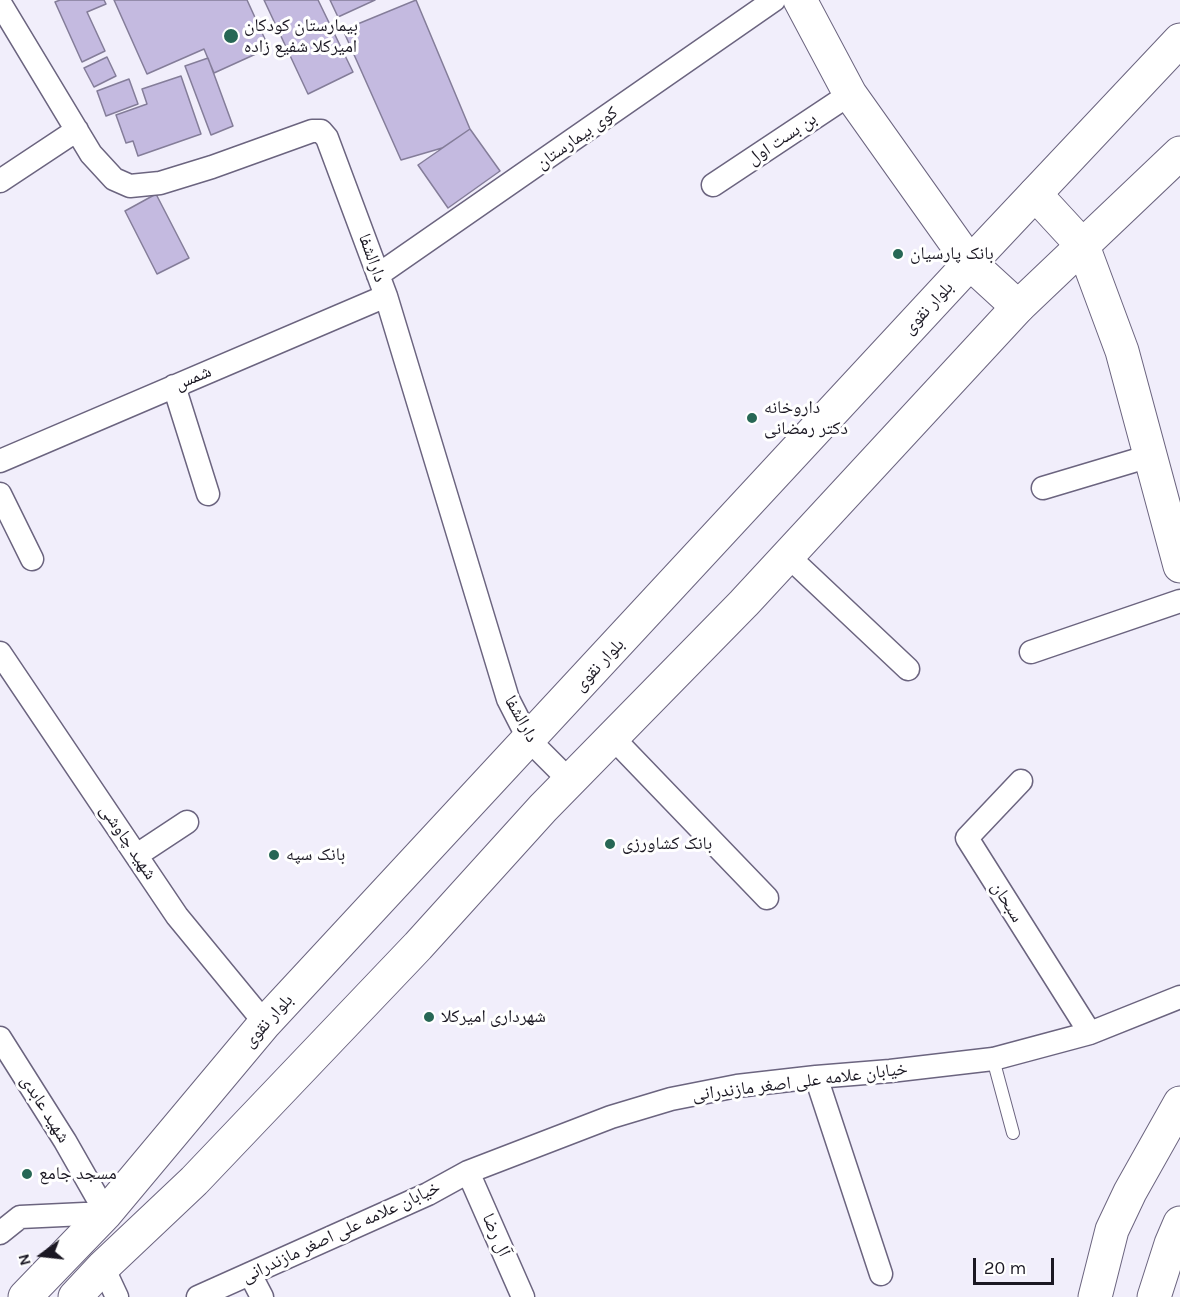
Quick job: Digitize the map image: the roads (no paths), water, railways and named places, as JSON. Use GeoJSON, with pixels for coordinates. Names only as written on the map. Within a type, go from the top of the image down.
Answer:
{"type":"FeatureCollection","features":[{"type":"Feature","properties":{"kind":"main road"},"geometry":{"type":"LineString","coordinates":[[800,0],[850,94],[970,263],[1018,307]]}},
{"type":"Feature","properties":{"kind":"main road","name":"بلوار نقوی"},"geometry":{"type":"LineString","coordinates":[[26,1297],[106,1213],[265,1023],[1180,40]]}},
{"type":"Feature","properties":{"kind":"main road"},"geometry":{"type":"LineString","coordinates":[[75,1297],[103,1267],[194,1181],[418,946],[543,808],[788,556],[1018,307],[1180,153]]}},
{"type":"Feature","properties":{"kind":"main road"},"geometry":{"type":"LineString","coordinates":[[1035,194],[1083,246],[1122,351],[1180,566]]}},
{"type":"Feature","properties":{"kind":"main road"},"geometry":{"type":"LineString","coordinates":[[1095,1297],[1112,1230],[1130,1192],[1180,1103]]}},
{"type":"Feature","properties":{"kind":"main road"},"geometry":{"type":"LineString","coordinates":[[1154,1297],[1180,1223]]}},
{"type":"Feature","properties":{"kind":"street","name":"کوی بیمارستان"},"geometry":{"type":"LineString","coordinates":[[378,275],[774,0]]}},
{"type":"Feature","properties":{"kind":"street","name":"دارالشفا"},"geometry":{"type":"LineString","coordinates":[[0,3],[92,154],[114,178],[130,186],[160,183],[312,131],[321,131],[327,138],[386,296],[508,699],[529,740],[570,781]]}},
{"type":"Feature","properties":{"kind":"street","name":"بن بست اول"},"geometry":{"type":"LineString","coordinates":[[713,185],[850,94]]}},
{"type":"Feature","properties":{"kind":"street"},"geometry":{"type":"LineString","coordinates":[[0,181],[76,130]]}},
{"type":"Feature","properties":{"kind":"street","name":"شمس"},"geometry":{"type":"LineString","coordinates":[[0,461],[386,296]]}},
{"type":"Feature","properties":{"kind":"street"},"geometry":{"type":"LineString","coordinates":[[174,386],[208,494]]}},
{"type":"Feature","properties":{"kind":"street"},"geometry":{"type":"LineString","coordinates":[[1044,488],[1150,456]]}},
{"type":"Feature","properties":{"kind":"street"},"geometry":{"type":"LineString","coordinates":[[0,494],[32,559]]}},
{"type":"Feature","properties":{"kind":"street"},"geometry":{"type":"LineString","coordinates":[[788,556],[908,669]]}},
{"type":"Feature","properties":{"kind":"street"},"geometry":{"type":"LineString","coordinates":[[1031,652],[1180,601]]}},
{"type":"Feature","properties":{"kind":"street","name":"شهید چاوشی"},"geometry":{"type":"LineString","coordinates":[[0,653],[177,916],[265,1023]]}},
{"type":"Feature","properties":{"kind":"street"},"geometry":{"type":"LineString","coordinates":[[612,737],[767,898]]}},
{"type":"Feature","properties":{"kind":"street","name":"سبحان"},"geometry":{"type":"LineString","coordinates":[[1021,781],[967,838],[1090,1033]]}},
{"type":"Feature","properties":{"kind":"street"},"geometry":{"type":"LineString","coordinates":[[136,855],[187,822]]}},
{"type":"Feature","properties":{"kind":"street","name":"خیابان علامه علی اصغر مازندرانی"},"geometry":{"type":"LineString","coordinates":[[198,1297],[428,1194],[468,1172],[610,1117],[671,1099],[737,1086],[993,1059],[1090,1033],[1180,997]]}},
{"type":"Feature","properties":{"kind":"street","name":"شهید عابدی"},"geometry":{"type":"LineString","coordinates":[[0,1038],[65,1141],[106,1213]]}},
{"type":"Feature","properties":{"kind":"street"},"geometry":{"type":"LineString","coordinates":[[816,1077],[881,1274]]}},
{"type":"Feature","properties":{"kind":"street","name":"آل رضا"},"geometry":{"type":"LineString","coordinates":[[468,1172],[524,1297]]}},
{"type":"Feature","properties":{"kind":"street"},"geometry":{"type":"LineString","coordinates":[[0,1233],[20,1217],[106,1213]]}},
{"type":"Feature","properties":{"kind":"street"},"geometry":{"type":"LineString","coordinates":[[103,1267],[117,1297]]}},
{"type":"Feature","properties":{"kind":"street"},"geometry":{"type":"LineString","coordinates":[[250,1274],[262,1297]]}},
{"type":"Feature","properties":{"kind":"lane"},"geometry":{"type":"LineString","coordinates":[[993,1059],[1013,1133]]}},
{"type":"Feature","properties":{"kind":"place","name":"بیمارستان کودکان امیرکلا شفیع زاده"},"geometry":{"type":"Point","coordinates":[231,36]}},
{"type":"Feature","properties":{"kind":"place","name":"بانک پارسیان"},"geometry":{"type":"Point","coordinates":[898,254]}},
{"type":"Feature","properties":{"kind":"place","name":"داروخانه دکتر رمضانی"},"geometry":{"type":"Point","coordinates":[752,418]}},
{"type":"Feature","properties":{"kind":"place","name":"بانک کشاورزی"},"geometry":{"type":"Point","coordinates":[610,844]}},
{"type":"Feature","properties":{"kind":"place","name":"بانک سپه"},"geometry":{"type":"Point","coordinates":[274,855]}},
{"type":"Feature","properties":{"kind":"place","name":"شهرداری امیرکلا"},"geometry":{"type":"Point","coordinates":[429,1017]}},
{"type":"Feature","properties":{"kind":"place","name":"مسجد جامع"},"geometry":{"type":"Point","coordinates":[27,1174]}}]}
